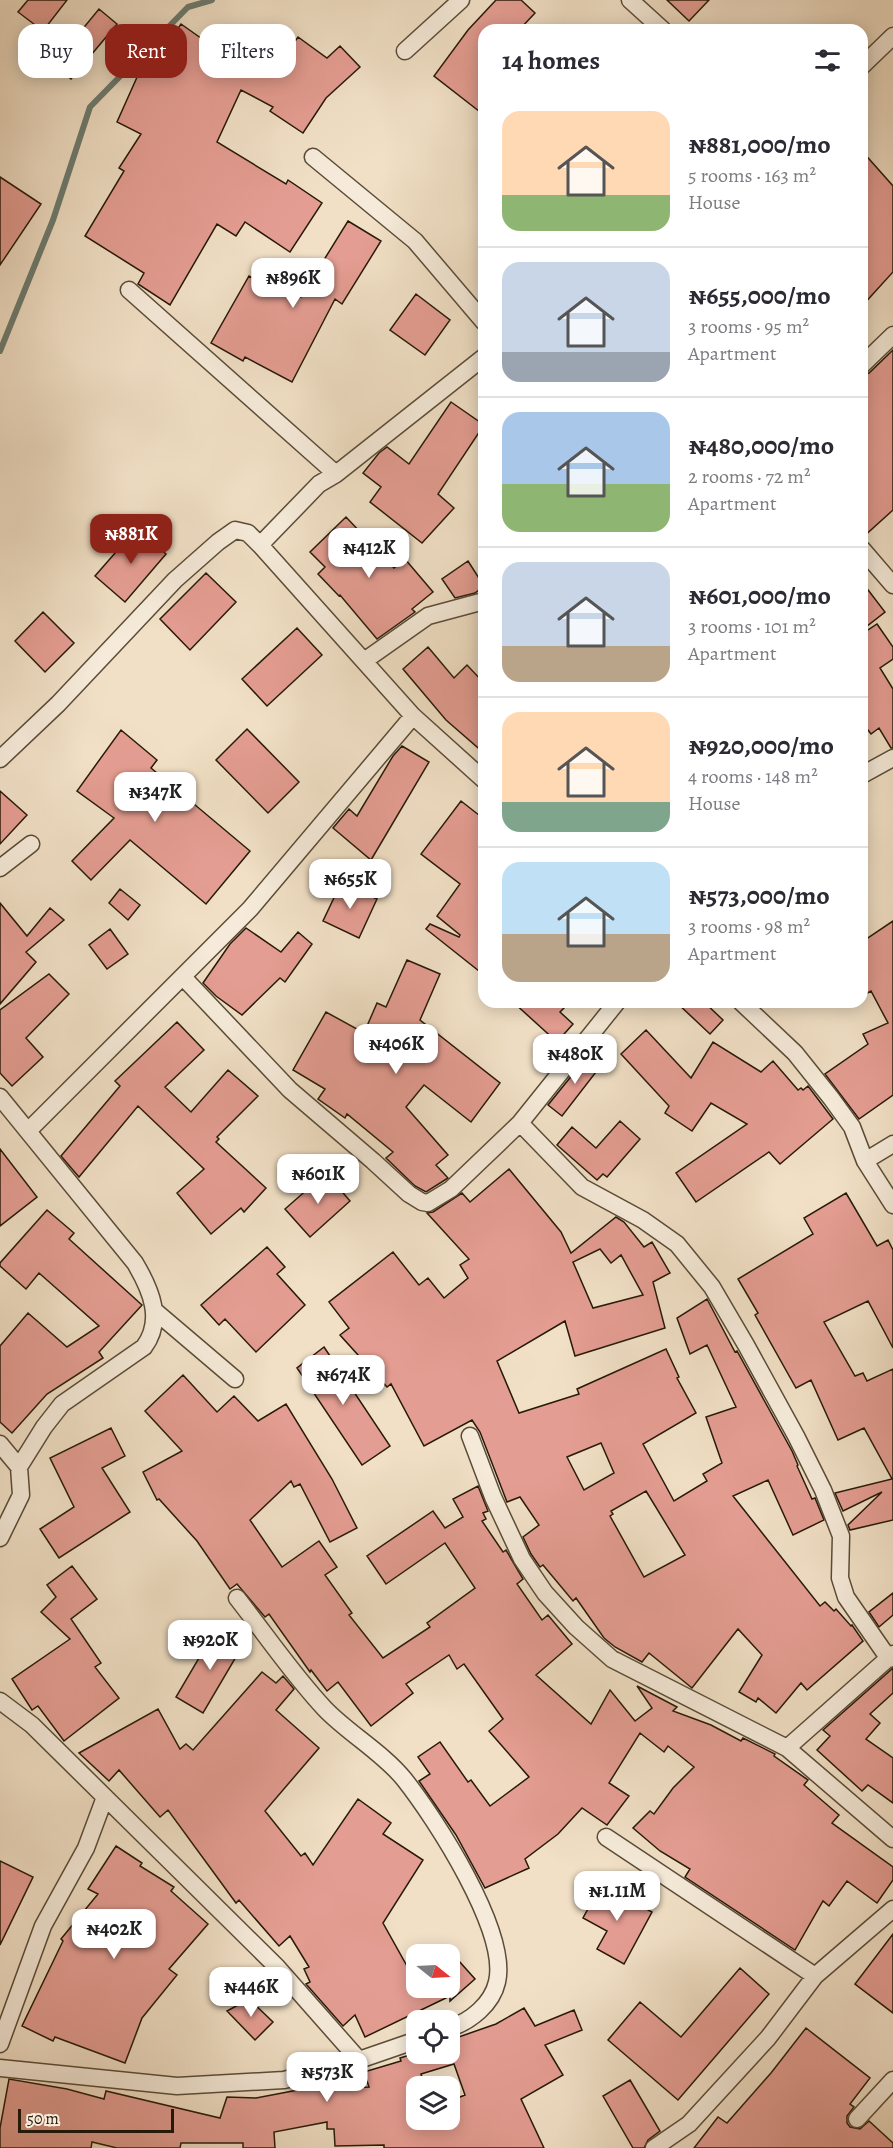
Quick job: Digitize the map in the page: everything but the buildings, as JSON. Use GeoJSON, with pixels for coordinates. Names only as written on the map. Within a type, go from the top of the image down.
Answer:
{"type":"FeatureCollection","features":[{"type":"Feature","properties":{"kind":"street"},"geometry":{"type":"LineString","coordinates":[[405,51],[461,0]]}},
{"type":"Feature","properties":{"kind":"street"},"geometry":{"type":"LineString","coordinates":[[630,0],[656,24]]}},
{"type":"Feature","properties":{"kind":"street"},"geometry":{"type":"LineString","coordinates":[[868,60],[893,36]]}},
{"type":"Feature","properties":{"kind":"street"},"geometry":{"type":"LineString","coordinates":[[314,157],[415,241],[478,315]]}},
{"type":"Feature","properties":{"kind":"street"},"geometry":{"type":"LineString","coordinates":[[129,290],[336,474]]}},
{"type":"Feature","properties":{"kind":"street"},"geometry":{"type":"LineString","coordinates":[[868,359],[893,335]]}},
{"type":"Feature","properties":{"kind":"street"},"geometry":{"type":"LineString","coordinates":[[260,545],[319,483],[336,474],[478,362]]}},
{"type":"Feature","properties":{"kind":"street"},"geometry":{"type":"LineString","coordinates":[[0,759],[58,704],[175,580],[235,530],[248,533],[260,545],[413,716],[478,775]]}},
{"type":"Feature","properties":{"kind":"street"},"geometry":{"type":"LineString","coordinates":[[868,556],[893,585]]}},
{"type":"Feature","properties":{"kind":"street"},"geometry":{"type":"LineString","coordinates":[[364,661],[428,616],[478,603]]}},
{"type":"Feature","properties":{"kind":"street"},"geometry":{"type":"LineString","coordinates":[[29,1130],[250,909],[413,716]]}},
{"type":"Feature","properties":{"kind":"street"},"geometry":{"type":"LineString","coordinates":[[868,772],[893,758]]}},
{"type":"Feature","properties":{"kind":"street"},"geometry":{"type":"LineString","coordinates":[[0,868],[31,844]]}},
{"type":"Feature","properties":{"kind":"street"},"geometry":{"type":"LineString","coordinates":[[183,977],[290,1090],[409,1194],[428,1203],[451,1189],[520,1123],[612,1008]]}},
{"type":"Feature","properties":{"kind":"street"},"geometry":{"type":"LineString","coordinates":[[747,1008],[795,1053],[831,1098],[852,1127],[865,1161],[893,1205]]}},
{"type":"Feature","properties":{"kind":"street"},"geometry":{"type":"LineString","coordinates":[[0,1097],[135,1263],[147,1283],[155,1311],[152,1337],[144,1347],[62,1404],[44,1427],[19,1467]]}},
{"type":"Feature","properties":{"kind":"street"},"geometry":{"type":"LineString","coordinates":[[520,1123],[582,1187],[643,1221],[677,1244],[712,1287],[791,1426],[823,1490],[841,1536],[840,1578],[846,1597],[891,1656],[787,1748]]}},
{"type":"Feature","properties":{"kind":"street"},"geometry":{"type":"LineString","coordinates":[[865,1161],[893,1144]]}},
{"type":"Feature","properties":{"kind":"street"},"geometry":{"type":"LineString","coordinates":[[155,1311],[235,1379]]}},
{"type":"Feature","properties":{"kind":"street"},"geometry":{"type":"LineString","coordinates":[[470,1436],[493,1497],[522,1559],[545,1593],[576,1627],[612,1659],[787,1748],[893,1839]]}},
{"type":"Feature","properties":{"kind":"street"},"geometry":{"type":"LineString","coordinates":[[0,1444],[19,1467],[21,1495],[0,1538]]}},
{"type":"Feature","properties":{"kind":"street"},"geometry":{"type":"LineString","coordinates":[[237,1598],[326,1709],[402,1777],[443,1832],[488,1920],[498,1964],[498,1981],[493,1995],[482,2009],[460,2022]]}},
{"type":"Feature","properties":{"kind":"street"},"geometry":{"type":"LineString","coordinates":[[0,1701],[32,1725],[277,1967],[359,2060]]}},
{"type":"Feature","properties":{"kind":"street"},"geometry":{"type":"LineString","coordinates":[[0,2044],[43,1926],[86,1848],[105,1797]]}},
{"type":"Feature","properties":{"kind":"street"},"geometry":{"type":"LineString","coordinates":[[606,1837],[815,1976]]}},
{"type":"Feature","properties":{"kind":"street"},"geometry":{"type":"LineString","coordinates":[[654,2148],[689,2124],[768,2038],[815,1976],[883,1920],[893,1909]]}},
{"type":"Feature","properties":{"kind":"street"},"geometry":{"type":"LineString","coordinates":[[0,2068],[177,2086],[284,2080],[359,2060],[406,2044]]}},
{"type":"Feature","properties":{"kind":"street"},"geometry":{"type":"LineString","coordinates":[[857,2119],[893,2080]]}},
{"type":"Feature","properties":{"kind":"waterway"},"geometry":{"type":"LineString","coordinates":[[0,351],[53,220],[90,107],[188,7],[212,0]]}}]}
